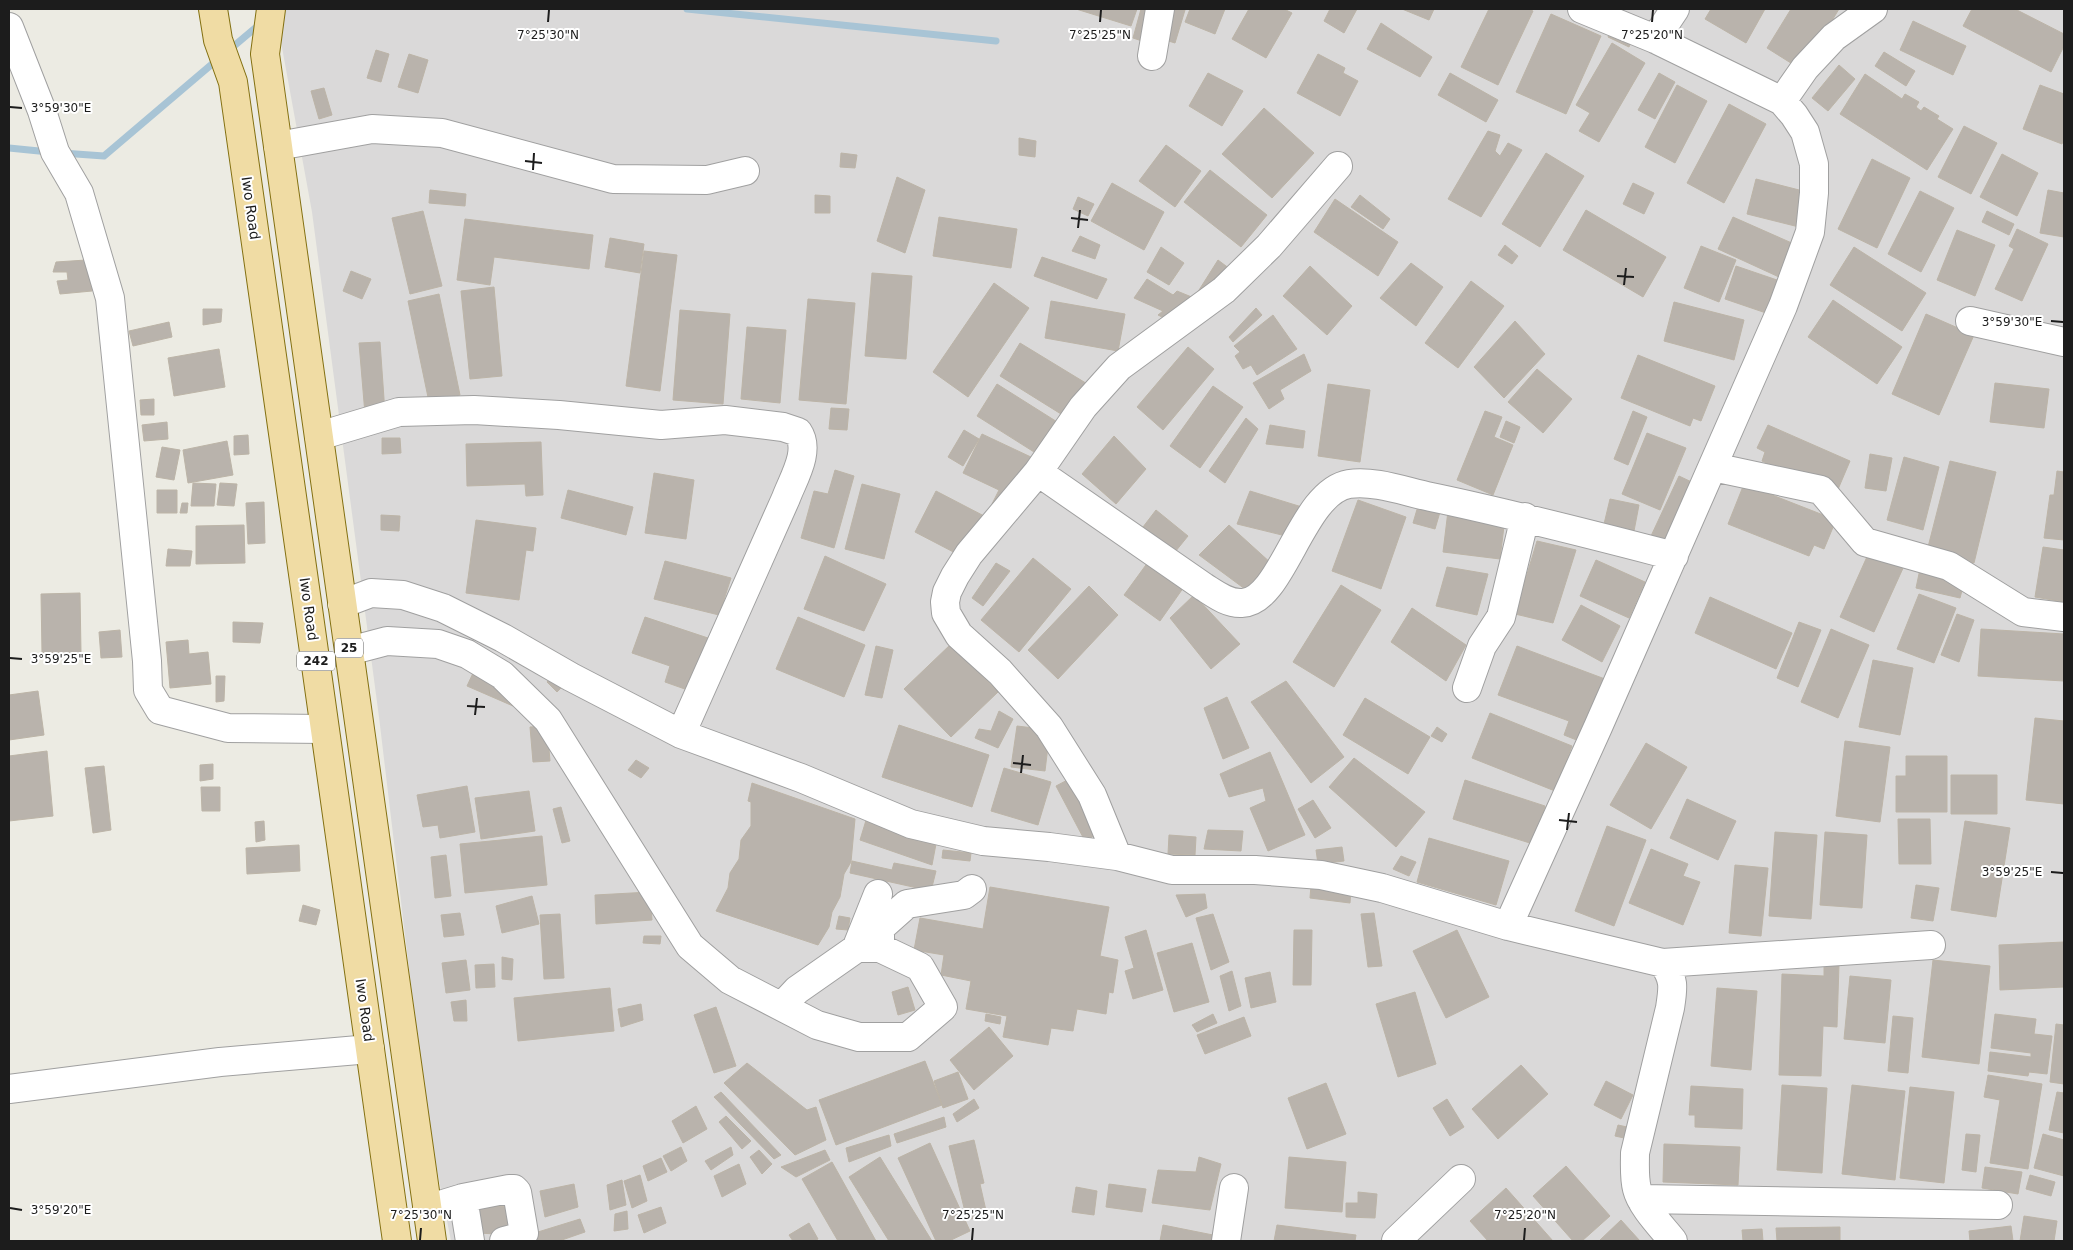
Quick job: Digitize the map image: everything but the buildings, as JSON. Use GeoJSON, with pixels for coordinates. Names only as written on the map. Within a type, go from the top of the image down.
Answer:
{"type":"FeatureCollection","features":[{"type":"Feature","properties":{"kind":"main road","name":"Iwo Road"},"geometry":{"type":"LineString","coordinates":[[213,9],[218,40],[233,82],[396,1235]]}},
{"type":"Feature","properties":{"kind":"main road","name":"25"},"geometry":{"type":"LineString","coordinates":[[271,9],[265,54],[430,1225]]}},
{"type":"Feature","properties":{"kind":"main road"},"geometry":{"type":"LineString","coordinates":[[396,1235],[430,1225]]}},
{"type":"Feature","properties":{"kind":"street"},"geometry":{"type":"LineString","coordinates":[[1152,56],[1160,9]]}},
{"type":"Feature","properties":{"kind":"street"},"geometry":{"type":"LineString","coordinates":[[1508,926],[1784,306],[1810,232],[1814,193],[1814,164],[1805,132],[1782,101],[1655,39],[1582,9]]}},
{"type":"Feature","properties":{"kind":"street"},"geometry":{"type":"LineString","coordinates":[[1655,39],[1675,9]]}},
{"type":"Feature","properties":{"kind":"street"},"geometry":{"type":"LineString","coordinates":[[1782,101],[1805,68],[1834,37],[1873,9]]}},
{"type":"Feature","properties":{"kind":"street"},"geometry":{"type":"LineString","coordinates":[[9,27],[42,111],[55,152],[79,193],[110,298],[147,661],[148,690],[160,710],[228,728],[324,729]]}},
{"type":"Feature","properties":{"kind":"street"},"geometry":{"type":"LineString","coordinates":[[278,146],[372,129],[442,133],[613,179],[707,180],[745,171]]}},
{"type":"Feature","properties":{"kind":"street"},"geometry":{"type":"LineString","coordinates":[[1116,856],[1092,795],[1049,727],[1000,672],[959,635],[946,613],[945,602],[947,592],[969,554],[1038,472],[1084,407],[1119,367],[1224,290],[1268,246],[1338,166]]}},
{"type":"Feature","properties":{"kind":"street"},"geometry":{"type":"LineString","coordinates":[[1970,321],[2064,342]]}},
{"type":"Feature","properties":{"kind":"street"},"geometry":{"type":"LineString","coordinates":[[319,436],[400,412],[474,410],[559,414],[661,425],[725,420],[783,427],[798,432],[804,444],[798,468],[682,734]]}},
{"type":"Feature","properties":{"kind":"street"},"geometry":{"type":"LineString","coordinates":[[1713,467],[1821,490],[1865,542],[1949,566],[2023,612],[2064,617]]}},
{"type":"Feature","properties":{"kind":"street"},"geometry":{"type":"LineString","coordinates":[[1038,472],[1204,587],[1224,599],[1242,603],[1257,599],[1270,582],[1321,501],[1336,489],[1348,484],[1377,486],[1525,517],[1674,556]]}},
{"type":"Feature","properties":{"kind":"street"},"geometry":{"type":"LineString","coordinates":[[1467,688],[1482,646],[1501,617],[1525,517]]}},
{"type":"Feature","properties":{"kind":"street"},"geometry":{"type":"LineString","coordinates":[[342,604],[371,593],[402,595],[443,608],[682,734],[801,778],[911,824],[983,841],[1116,856],[1172,870],[1255,870],[1321,875],[1382,888],[1508,926],[1663,962],[1931,946]]}},
{"type":"Feature","properties":{"kind":"street"},"geometry":{"type":"LineString","coordinates":[[349,652],[387,641],[438,644],[467,654],[502,675],[548,720],[690,946],[730,980],[817,1025],[859,1037],[908,1037],[942,1007],[920,967],[868,948]]}},
{"type":"Feature","properties":{"kind":"street"},"geometry":{"type":"LineString","coordinates":[[782,1006],[797,990],[868,948],[880,928],[907,904],[964,895],[972,890]]}},
{"type":"Feature","properties":{"kind":"street"},"geometry":{"type":"LineString","coordinates":[[868,948],[878,894]]}},
{"type":"Feature","properties":{"kind":"street"},"geometry":{"type":"LineString","coordinates":[[1663,962],[1672,975],[1673,987],[1670,1008],[1635,1153],[1636,1188],[1641,1199],[1673,1241]]}},
{"type":"Feature","properties":{"kind":"street"},"geometry":{"type":"LineString","coordinates":[[9,1089],[220,1062],[370,1049]]}},
{"type":"Feature","properties":{"kind":"street"},"geometry":{"type":"LineString","coordinates":[[1396,1241],[1461,1179]]}},
{"type":"Feature","properties":{"kind":"street"},"geometry":{"type":"LineString","coordinates":[[1226,1241],[1234,1188]]}},
{"type":"Feature","properties":{"kind":"street"},"geometry":{"type":"LineString","coordinates":[[430,1225],[463,1198],[514,1189],[517,1192],[524,1234],[520,1237],[504,1241]]}},
{"type":"Feature","properties":{"kind":"street"},"geometry":{"type":"LineString","coordinates":[[463,1198],[470,1241]]}},
{"type":"Feature","properties":{"kind":"street"},"geometry":{"type":"LineString","coordinates":[[1641,1199],[1998,1205]]}},
{"type":"Feature","properties":{"kind":"shaded area"},"geometry":{"type":"Polygon","coordinates":[[[275,9],[2064,9],[2064,1241],[451,1241],[427,1119],[379,717],[312,212],[275,9]]]}},
{"type":"Feature","properties":{"kind":"waterway"},"geometry":{"type":"LineString","coordinates":[[687,9],[996,41]]}},
{"type":"Feature","properties":{"kind":"waterway"},"geometry":{"type":"LineString","coordinates":[[228,51],[260,24]]}},
{"type":"Feature","properties":{"kind":"waterway"},"geometry":{"type":"LineString","coordinates":[[62,153],[104,156],[218,59]]}},
{"type":"Feature","properties":{"kind":"waterway"},"geometry":{"type":"LineString","coordinates":[[9,148],[49,152]]}}]}
